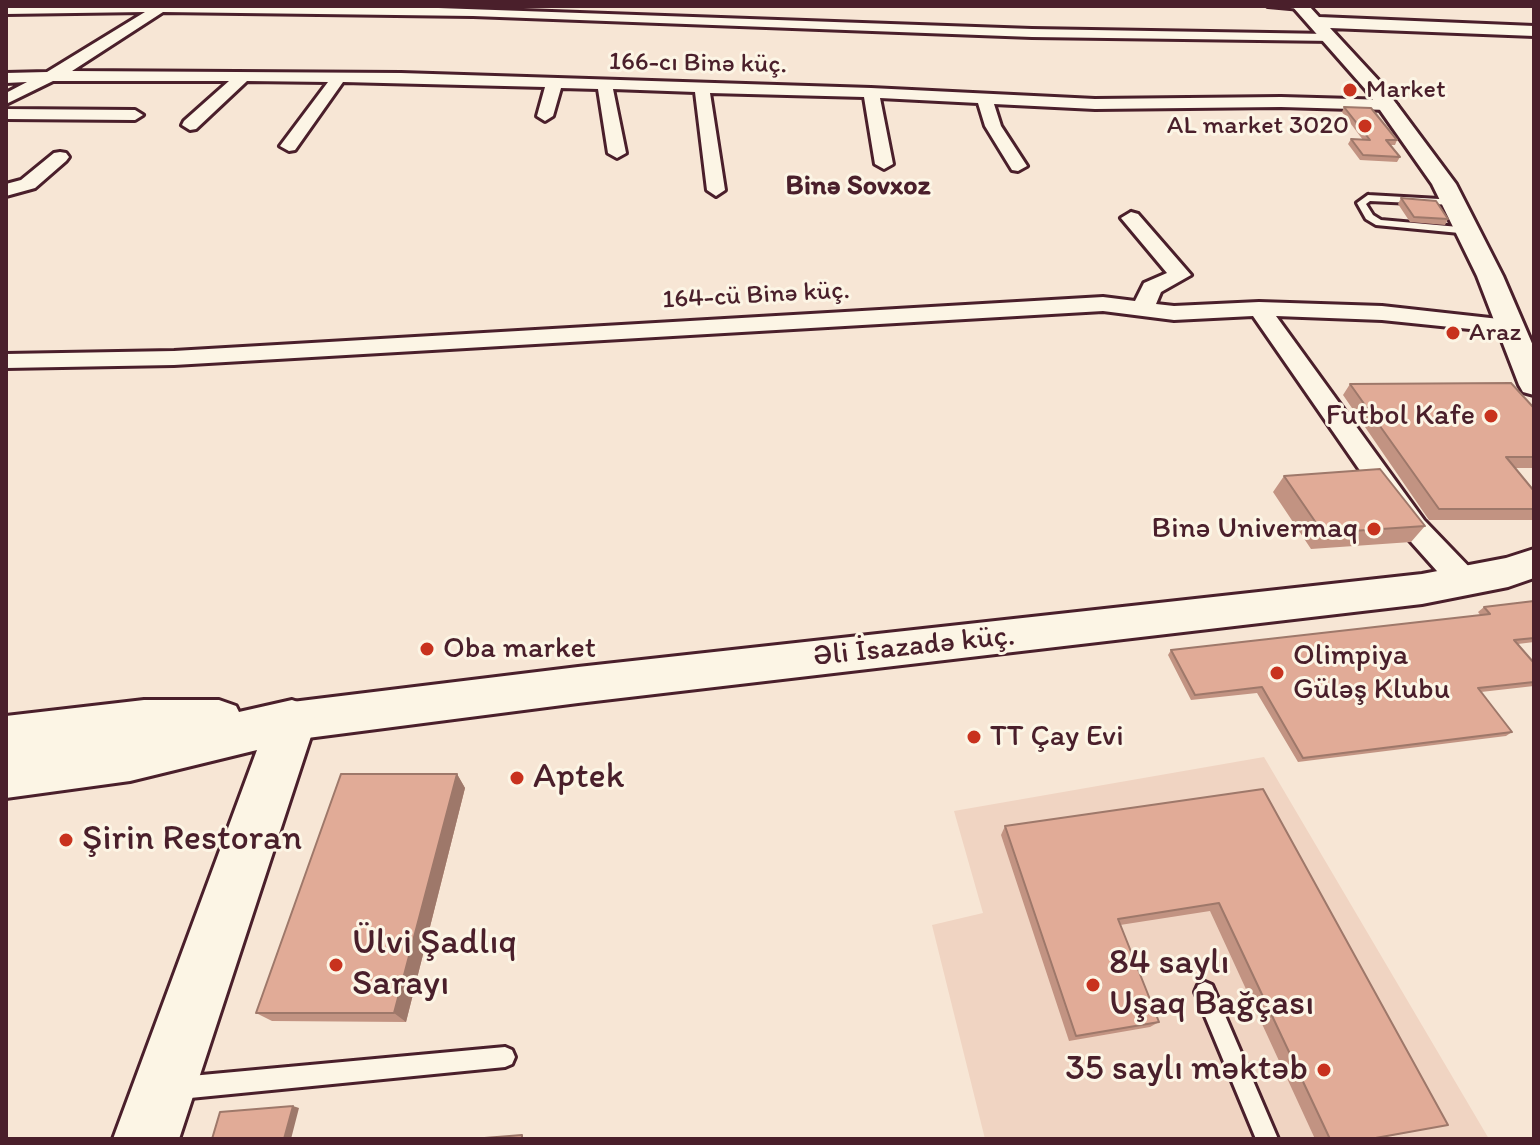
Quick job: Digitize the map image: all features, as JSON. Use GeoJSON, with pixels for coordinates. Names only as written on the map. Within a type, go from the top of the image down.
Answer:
{"type":"FeatureCollection","features":[{"type":"Feature","properties":{"kind":"main road"},"geometry":{"type":"LineString","coordinates":[[6,738],[137,739],[292,721],[155,1114]]}},
{"type":"Feature","properties":{"kind":"main road"},"geometry":{"type":"LineString","coordinates":[[6,775],[137,739]]}},
{"type":"Feature","properties":{"kind":"street"},"geometry":{"type":"LineString","coordinates":[[6,10],[162,7],[476,9],[1064,34],[1311,18],[1534,31]]}},
{"type":"Feature","properties":{"kind":"street"},"geometry":{"type":"LineString","coordinates":[[6,99],[45,79],[162,7]]}},
{"type":"Feature","properties":{"kind":"street"},"geometry":{"type":"LineString","coordinates":[[1311,18],[1389,105],[1454,202],[1470,231],[1509,326],[1528,361],[1534,385]]}},
{"type":"Feature","properties":{"kind":"street","name":"166-cı Binə küç."},"geometry":{"type":"LineString","coordinates":[[6,78],[90,75],[339,77],[871,93],[985,99],[1059,109],[1281,102],[1389,105]]}},
{"type":"Feature","properties":{"kind":"street"},"geometry":{"type":"LineString","coordinates":[[190,125],[245,75]]}},
{"type":"Feature","properties":{"kind":"street"},"geometry":{"type":"LineString","coordinates":[[289,146],[339,77]]}},
{"type":"Feature","properties":{"kind":"street"},"geometry":{"type":"LineString","coordinates":[[545,116],[554,84]]}},
{"type":"Feature","properties":{"kind":"street"},"geometry":{"type":"LineString","coordinates":[[605,86],[617,153]]}},
{"type":"Feature","properties":{"kind":"street"},"geometry":{"type":"LineString","coordinates":[[702,88],[716,190]]}},
{"type":"Feature","properties":{"kind":"street"},"geometry":{"type":"LineString","coordinates":[[871,93],[884,164]]}},
{"type":"Feature","properties":{"kind":"street"},"geometry":{"type":"LineString","coordinates":[[985,99],[993,126],[1018,166]]}},
{"type":"Feature","properties":{"kind":"street"},"geometry":{"type":"LineString","coordinates":[[6,114],[135,115]]}},
{"type":"Feature","properties":{"kind":"street"},"geometry":{"type":"LineString","coordinates":[[6,190],[28,184],[60,157]]}},
{"type":"Feature","properties":{"kind":"street"},"geometry":{"type":"LineString","coordinates":[[1131,218],[1180,275],[1176,280],[1152,288],[1143,308]]}},
{"type":"Feature","properties":{"kind":"street","name":"164-cü Binə küç."},"geometry":{"type":"LineString","coordinates":[[6,361],[190,357],[1103,304],[1174,313],[1259,309],[1382,313],[1509,326]]}},
{"type":"Feature","properties":{"kind":"street"},"geometry":{"type":"LineString","coordinates":[[1259,309],[1414,527],[1464,581]]}},
{"type":"Feature","properties":{"kind":"street","name":"Əli İsazadə küç."},"geometry":{"type":"LineString","coordinates":[[292,721],[578,685],[1356,597],[1464,581],[1534,563]]}},
{"type":"Feature","properties":{"kind":"lane"},"geometry":{"type":"LineString","coordinates":[[1271,6],[1311,18]]}},
{"type":"Feature","properties":{"kind":"lane"},"geometry":{"type":"LineString","coordinates":[[1454,202],[1368,198],[1361,203],[1369,217],[1379,223],[1470,231]]}},
{"type":"Feature","properties":{"kind":"lane"},"geometry":{"type":"LineString","coordinates":[[1205,992],[1267,1139]]}},
{"type":"Feature","properties":{"kind":"lane"},"geometry":{"type":"LineString","coordinates":[[155,1114],[505,1057]]}},
{"type":"Feature","properties":{"kind":"shaded area"},"geometry":{"type":"Polygon","coordinates":[[[1264,757],[1489,1139],[985,1139],[932,925],[983,913],[954,811],[1264,757]]]}},
{"type":"Feature","properties":{"kind":"building"},"geometry":{"type":"Polygon","coordinates":[[[1344,107],[1371,108],[1397,140],[1386,140],[1400,157],[1363,155],[1351,139],[1370,140],[1344,107]]]}},
{"type":"Feature","properties":{"kind":"building"},"geometry":{"type":"Polygon","coordinates":[[[1401,198],[1436,201],[1448,219],[1414,217],[1401,198]]]}},
{"type":"Feature","properties":{"kind":"building"},"geometry":{"type":"Polygon","coordinates":[[[1511,383],[1534,408],[1534,457],[1506,457],[1534,491],[1534,509],[1439,509],[1350,384],[1511,383]]]}},
{"type":"Feature","properties":{"kind":"building"},"geometry":{"type":"Polygon","coordinates":[[[1380,469],[1425,526],[1323,533],[1284,476],[1380,469]]]}},
{"type":"Feature","properties":{"kind":"building"},"geometry":{"type":"Polygon","coordinates":[[[1534,601],[1534,638],[1514,640],[1534,663],[1534,682],[1478,688],[1512,732],[1303,758],[1262,687],[1195,695],[1171,650],[1490,614],[1484,607],[1534,601]]]}},
{"type":"Feature","properties":{"kind":"building"},"geometry":{"type":"Polygon","coordinates":[[[341,774],[457,774],[394,1013],[256,1013],[341,774]]]}},
{"type":"Feature","properties":{"kind":"building"},"geometry":{"type":"Polygon","coordinates":[[[1263,789],[1448,1125],[1370,1139],[1330,1139],[1219,903],[1118,919],[1159,1022],[1076,1036],[1005,826],[1263,789]]]}},
{"type":"Feature","properties":{"kind":"building"},"geometry":{"type":"Polygon","coordinates":[[[293,1106],[284,1139],[212,1139],[220,1112],[293,1106]]]}},
{"type":"Feature","properties":{"kind":"building"},"geometry":{"type":"Polygon","coordinates":[[[522,1135],[522,1139],[472,1139],[522,1135]]]}},
{"type":"Feature","properties":{"kind":"place","name":"Market"},"geometry":{"type":"Point","coordinates":[1350,90]}},
{"type":"Feature","properties":{"kind":"place","name":"AL market 3020"},"geometry":{"type":"Point","coordinates":[1365,126]}},
{"type":"Feature","properties":{"kind":"place","name":"Araz"},"geometry":{"type":"Point","coordinates":[1453,333]}},
{"type":"Feature","properties":{"kind":"place","name":"Futbol Kafe"},"geometry":{"type":"Point","coordinates":[1491,416]}},
{"type":"Feature","properties":{"kind":"place","name":"Binə Univermaq"},"geometry":{"type":"Point","coordinates":[1374,529]}},
{"type":"Feature","properties":{"kind":"place","name":"Oba market"},"geometry":{"type":"Point","coordinates":[427,649]}},
{"type":"Feature","properties":{"kind":"place","name":"Olimpiya Güləş Klubu"},"geometry":{"type":"Point","coordinates":[1277,673]}},
{"type":"Feature","properties":{"kind":"place","name":"TT Çay Evi"},"geometry":{"type":"Point","coordinates":[974,737]}},
{"type":"Feature","properties":{"kind":"place","name":"Aptek"},"geometry":{"type":"Point","coordinates":[517,778]}},
{"type":"Feature","properties":{"kind":"place","name":"Şirin Restoran"},"geometry":{"type":"Point","coordinates":[66,840]}},
{"type":"Feature","properties":{"kind":"place","name":"Ülvi Şadlıq Sarayı"},"geometry":{"type":"Point","coordinates":[336,965]}},
{"type":"Feature","properties":{"kind":"place","name":"84 saylı Uşaq Bağçası"},"geometry":{"type":"Point","coordinates":[1093,985]}},
{"type":"Feature","properties":{"kind":"place","name":"35 saylı məktəb"},"geometry":{"type":"Point","coordinates":[1324,1070]}},
{"type":"Feature","properties":{"kind":"district","name":"Binə Sovxoz"},"geometry":{"type":"Point","coordinates":[858,187]}}]}
